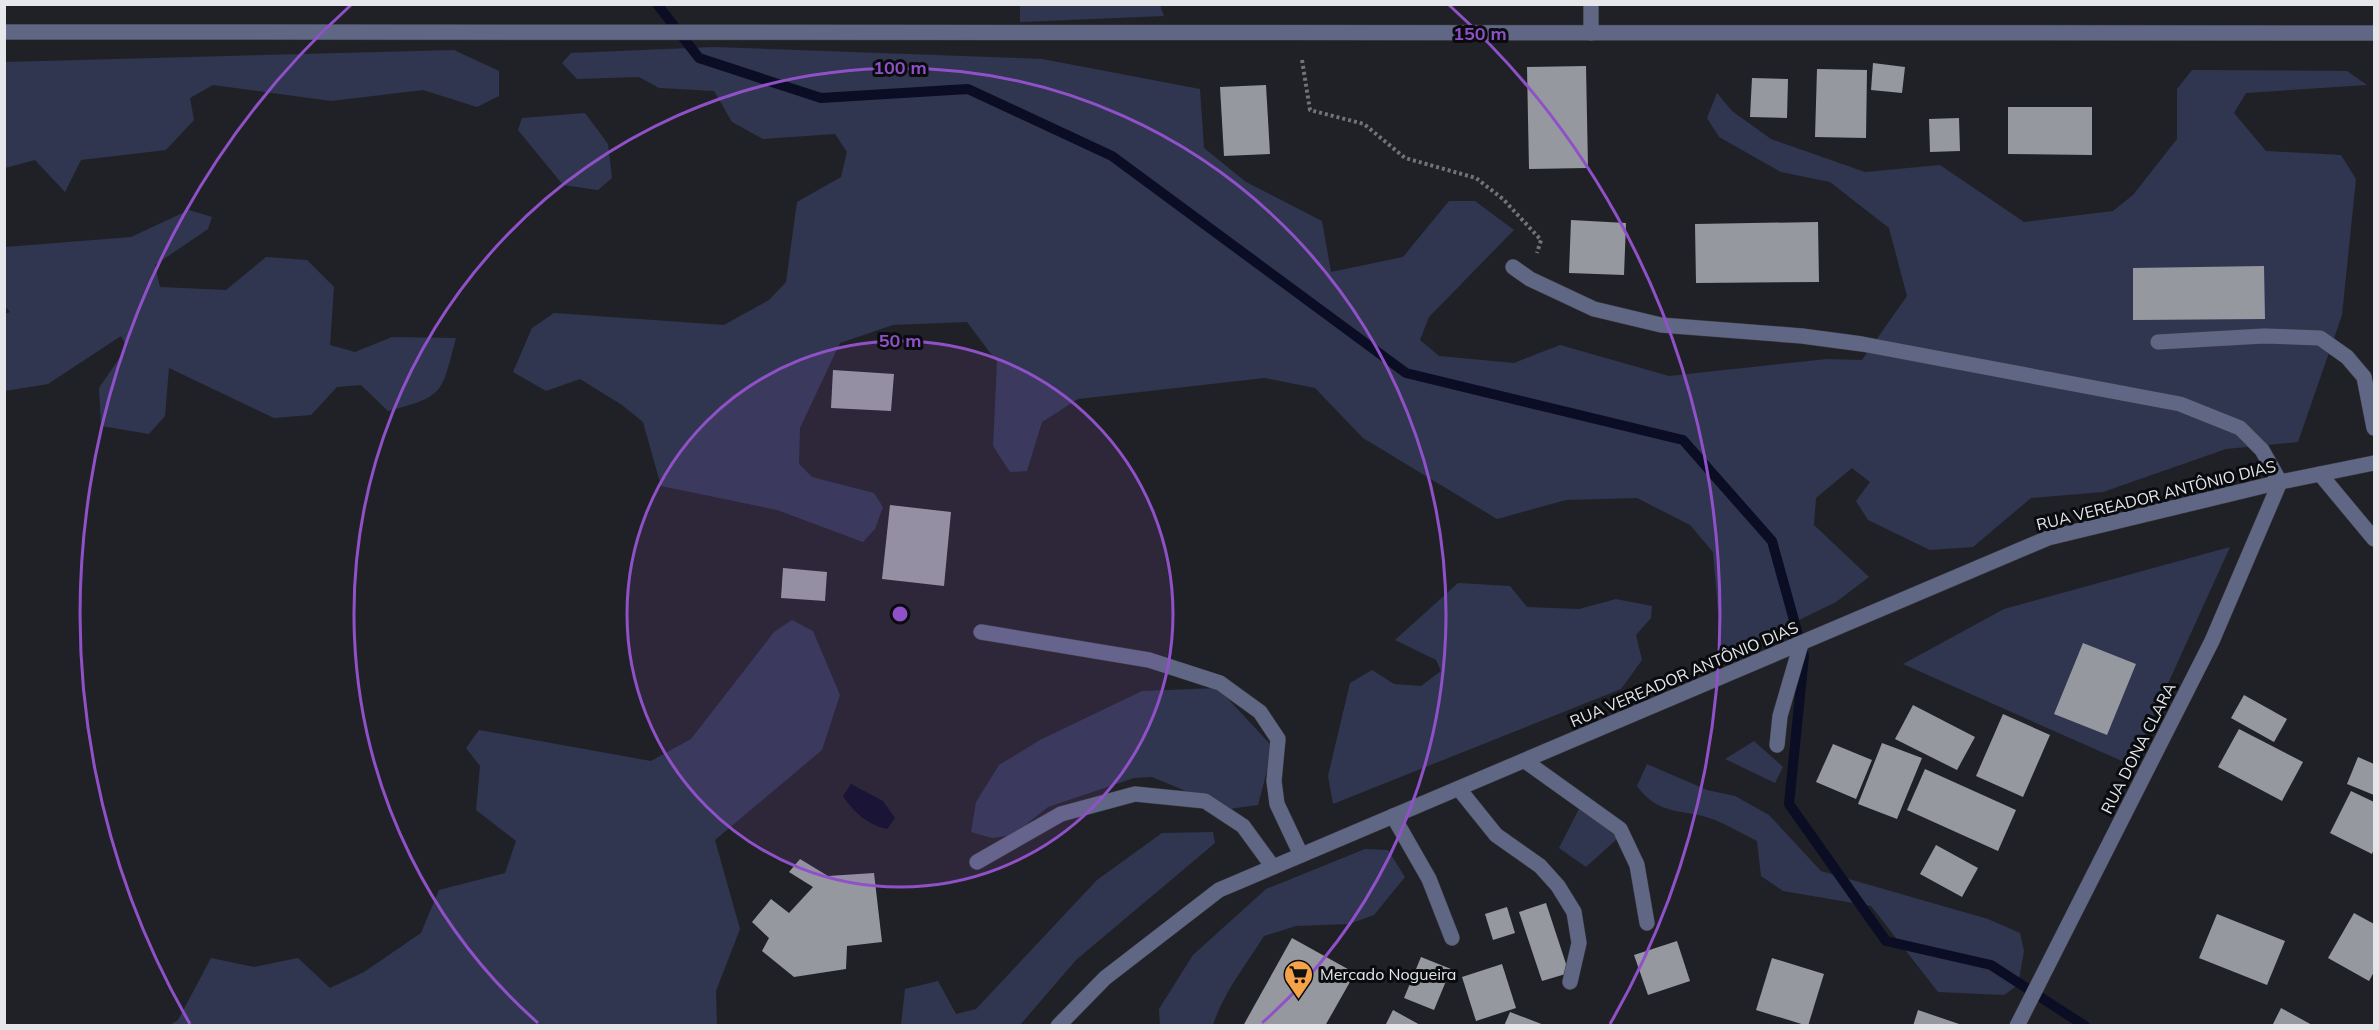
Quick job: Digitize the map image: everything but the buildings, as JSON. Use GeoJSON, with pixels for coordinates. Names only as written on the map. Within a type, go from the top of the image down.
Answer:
{"type":"FeatureCollection","features":[{"type":"Feature","properties":{"kind":"street"},"geometry":{"type":"LineString","coordinates":[[1591,4],[1591,33]]}},
{"type":"Feature","properties":{"kind":"street"},"geometry":{"type":"LineString","coordinates":[[4,32],[2374,33]]}},
{"type":"Feature","properties":{"kind":"street"},"geometry":{"type":"LineString","coordinates":[[1513,267],[1530,279],[1594,309],[1661,325],[1802,336],[1862,344],[2180,404],[2240,428],[2262,450],[2280,482]]}},
{"type":"Feature","properties":{"kind":"street"},"geometry":{"type":"LineString","coordinates":[[2158,342],[2264,336],[2320,338],[2347,357],[2364,377],[2374,428]]}},
{"type":"Feature","properties":{"kind":"street","name":"RUA VEREADOR ANTÔNIO DIAS"},"geometry":{"type":"LineString","coordinates":[[1064,1024],[1105,978],[1219,890],[2048,538],[2280,482],[2374,463]]}},
{"type":"Feature","properties":{"kind":"street"},"geometry":{"type":"LineString","coordinates":[[2320,474],[2374,539]]}},
{"type":"Feature","properties":{"kind":"street","name":"RUA DONA CLARA"},"geometry":{"type":"LineString","coordinates":[[2017,1026],[2211,641],[2280,482]]}},
{"type":"Feature","properties":{"kind":"street"},"geometry":{"type":"LineString","coordinates":[[981,632],[1149,660],[1220,683],[1260,712],[1278,739],[1274,781],[1277,804],[1301,855]]}},
{"type":"Feature","properties":{"kind":"street"},"geometry":{"type":"LineString","coordinates":[[1777,745],[1780,716],[1801,644]]}},
{"type":"Feature","properties":{"kind":"street"},"geometry":{"type":"LineString","coordinates":[[1525,761],[1620,829],[1637,865],[1647,923]]}},
{"type":"Feature","properties":{"kind":"street"},"geometry":{"type":"LineString","coordinates":[[1459,789],[1496,835],[1540,866],[1558,885],[1574,912],[1579,943],[1570,982]]}},
{"type":"Feature","properties":{"kind":"street"},"geometry":{"type":"LineString","coordinates":[[977,862],[1062,814],[1135,794],[1205,801],[1244,826],[1273,867]]}},
{"type":"Feature","properties":{"kind":"street"},"geometry":{"type":"LineString","coordinates":[[1393,816],[1429,879],[1452,938]]}},
{"type":"Feature","properties":{"kind":"path"},"geometry":{"type":"LineString","coordinates":[[1298,32],[1310,110],[1364,124],[1405,158],[1476,178],[1503,199],[1541,240],[1530,279]]}},
{"type":"Feature","properties":{"kind":"shaded area"},"geometry":{"type":"Polygon","coordinates":[[[1020,5],[1160,5],[1164,16],[1020,22],[1020,5]]]}},
{"type":"Feature","properties":{"kind":"shaded area"},"geometry":{"type":"Polygon","coordinates":[[[714,47],[1042,59],[1200,89],[1204,148],[1246,182],[1322,221],[1331,272],[1403,257],[1449,201],[1475,201],[1514,230],[1429,317],[1420,340],[1439,356],[1514,363],[1560,345],[1669,376],[1827,359],[1862,360],[1907,296],[1889,228],[1830,182],[1781,172],[1719,137],[1707,118],[1717,93],[1732,111],[1771,139],[1865,172],[1940,165],[2024,222],[2113,211],[2133,195],[2177,139],[2177,89],[2192,70],[2347,71],[2367,85],[2246,93],[2234,113],[2266,151],[2341,155],[2356,179],[2342,315],[2298,442],[2226,449],[2103,492],[2031,498],[1973,547],[1930,550],[1868,520],[1856,501],[1870,482],[1852,468],[1816,498],[1814,525],[1869,577],[1836,602],[1735,651],[1721,647],[1713,552],[1690,525],[1637,498],[1566,500],[1497,519],[1363,438],[1315,388],[1265,378],[1078,399],[1042,422],[1027,471],[1010,472],[993,446],[997,362],[967,322],[893,325],[840,343],[800,428],[799,464],[812,477],[874,493],[883,507],[875,529],[863,542],[777,510],[661,486],[643,422],[622,405],[580,379],[546,391],[513,372],[532,328],[554,313],[724,325],[769,300],[786,282],[797,202],[841,177],[847,152],[835,134],[763,139],[732,122],[714,91],[659,88],[639,77],[577,79],[562,63],[571,53],[714,47]]]}},
{"type":"Feature","properties":{"kind":"shaded area"},"geometry":{"type":"Polygon","coordinates":[[[454,50],[499,71],[499,96],[477,107],[423,90],[331,101],[213,85],[190,98],[194,120],[166,150],[81,160],[65,192],[35,160],[5,168],[5,62],[454,50]]]}},
{"type":"Feature","properties":{"kind":"shaded area"},"geometry":{"type":"Polygon","coordinates":[[[585,113],[608,144],[612,178],[598,190],[563,185],[518,130],[522,118],[585,113]]]}},
{"type":"Feature","properties":{"kind":"shaded area"},"geometry":{"type":"Polygon","coordinates":[[[189,210],[212,217],[208,229],[155,265],[160,287],[226,290],[266,257],[307,260],[334,287],[330,345],[355,352],[392,337],[456,338],[447,370],[438,390],[421,401],[388,411],[361,385],[337,387],[311,415],[274,418],[169,368],[165,416],[149,434],[101,426],[99,388],[127,347],[121,336],[48,384],[5,391],[5,314],[10,312],[5,306],[5,247],[131,237],[189,210]]]}},
{"type":"Feature","properties":{"kind":"shaded area"},"geometry":{"type":"Polygon","coordinates":[[[2230,547],[2131,765],[1903,664],[2004,609],[2230,547]]]}},
{"type":"Feature","properties":{"kind":"shaded area"},"geometry":{"type":"Polygon","coordinates":[[[1458,583],[1510,586],[1527,607],[1579,609],[1616,599],[1652,606],[1651,618],[1636,635],[1642,660],[1621,689],[1333,804],[1328,776],[1350,683],[1372,670],[1394,684],[1421,686],[1441,671],[1436,660],[1395,640],[1458,583]]]}},
{"type":"Feature","properties":{"kind":"shaded area"},"geometry":{"type":"Polygon","coordinates":[[[792,620],[813,631],[840,695],[822,750],[715,840],[740,929],[716,991],[717,1025],[170,1025],[178,1020],[211,958],[254,967],[298,958],[330,988],[364,972],[421,933],[439,890],[505,873],[516,841],[476,810],[480,766],[466,748],[479,730],[651,761],[691,739],[774,632],[792,620]]]}},
{"type":"Feature","properties":{"kind":"shaded area"},"geometry":{"type":"Polygon","coordinates":[[[1218,688],[1270,744],[1268,767],[1258,805],[1229,809],[1152,777],[1134,778],[1048,807],[1013,835],[992,838],[971,832],[976,802],[999,765],[1040,740],[1142,691],[1218,688]]]}},
{"type":"Feature","properties":{"kind":"shaded area"},"geometry":{"type":"Polygon","coordinates":[[[1754,741],[1783,767],[1775,783],[1725,759],[1754,741]]]}},
{"type":"Feature","properties":{"kind":"shaded area"},"geometry":{"type":"Polygon","coordinates":[[[1647,764],[1707,790],[1735,796],[1769,815],[1821,871],[1988,919],[2020,933],[2024,951],[2018,985],[2004,995],[1938,992],[1871,906],[1783,891],[1761,876],[1757,841],[1715,820],[1663,807],[1645,796],[1637,786],[1647,764]]]}},
{"type":"Feature","properties":{"kind":"shaded area"},"geometry":{"type":"Polygon","coordinates":[[[851,784],[883,801],[895,818],[887,829],[868,821],[847,802],[843,796],[851,784]]]}},
{"type":"Feature","properties":{"kind":"shaded area"},"geometry":{"type":"Polygon","coordinates":[[[1580,807],[1618,838],[1586,867],[1559,848],[1580,807]]]}},
{"type":"Feature","properties":{"kind":"shaded area"},"geometry":{"type":"Polygon","coordinates":[[[1213,832],[1215,843],[1076,960],[1020,1025],[901,1025],[905,989],[938,981],[956,1014],[976,1009],[1097,880],[1162,833],[1213,832]]]}},
{"type":"Feature","properties":{"kind":"shaded area"},"geometry":{"type":"Polygon","coordinates":[[[1365,849],[1388,850],[1405,877],[1374,915],[1349,924],[1296,926],[1264,936],[1229,990],[1213,1025],[1160,1025],[1159,1009],[1193,955],[1266,889],[1365,849]]]}},
{"type":"Feature","properties":{"kind":"waterway"},"geometry":{"type":"LineString","coordinates":[[657,4],[699,58],[821,98],[968,89],[1112,156],[1406,373],[1683,440],[1772,541],[1804,656],[1789,804],[1886,941],[1991,965],[2085,1026]]}},
{"type":"Feature","properties":{"kind":"place","name":"Mercado Nogueira"},"geometry":{"type":"Point","coordinates":[1299,1000]}}]}
